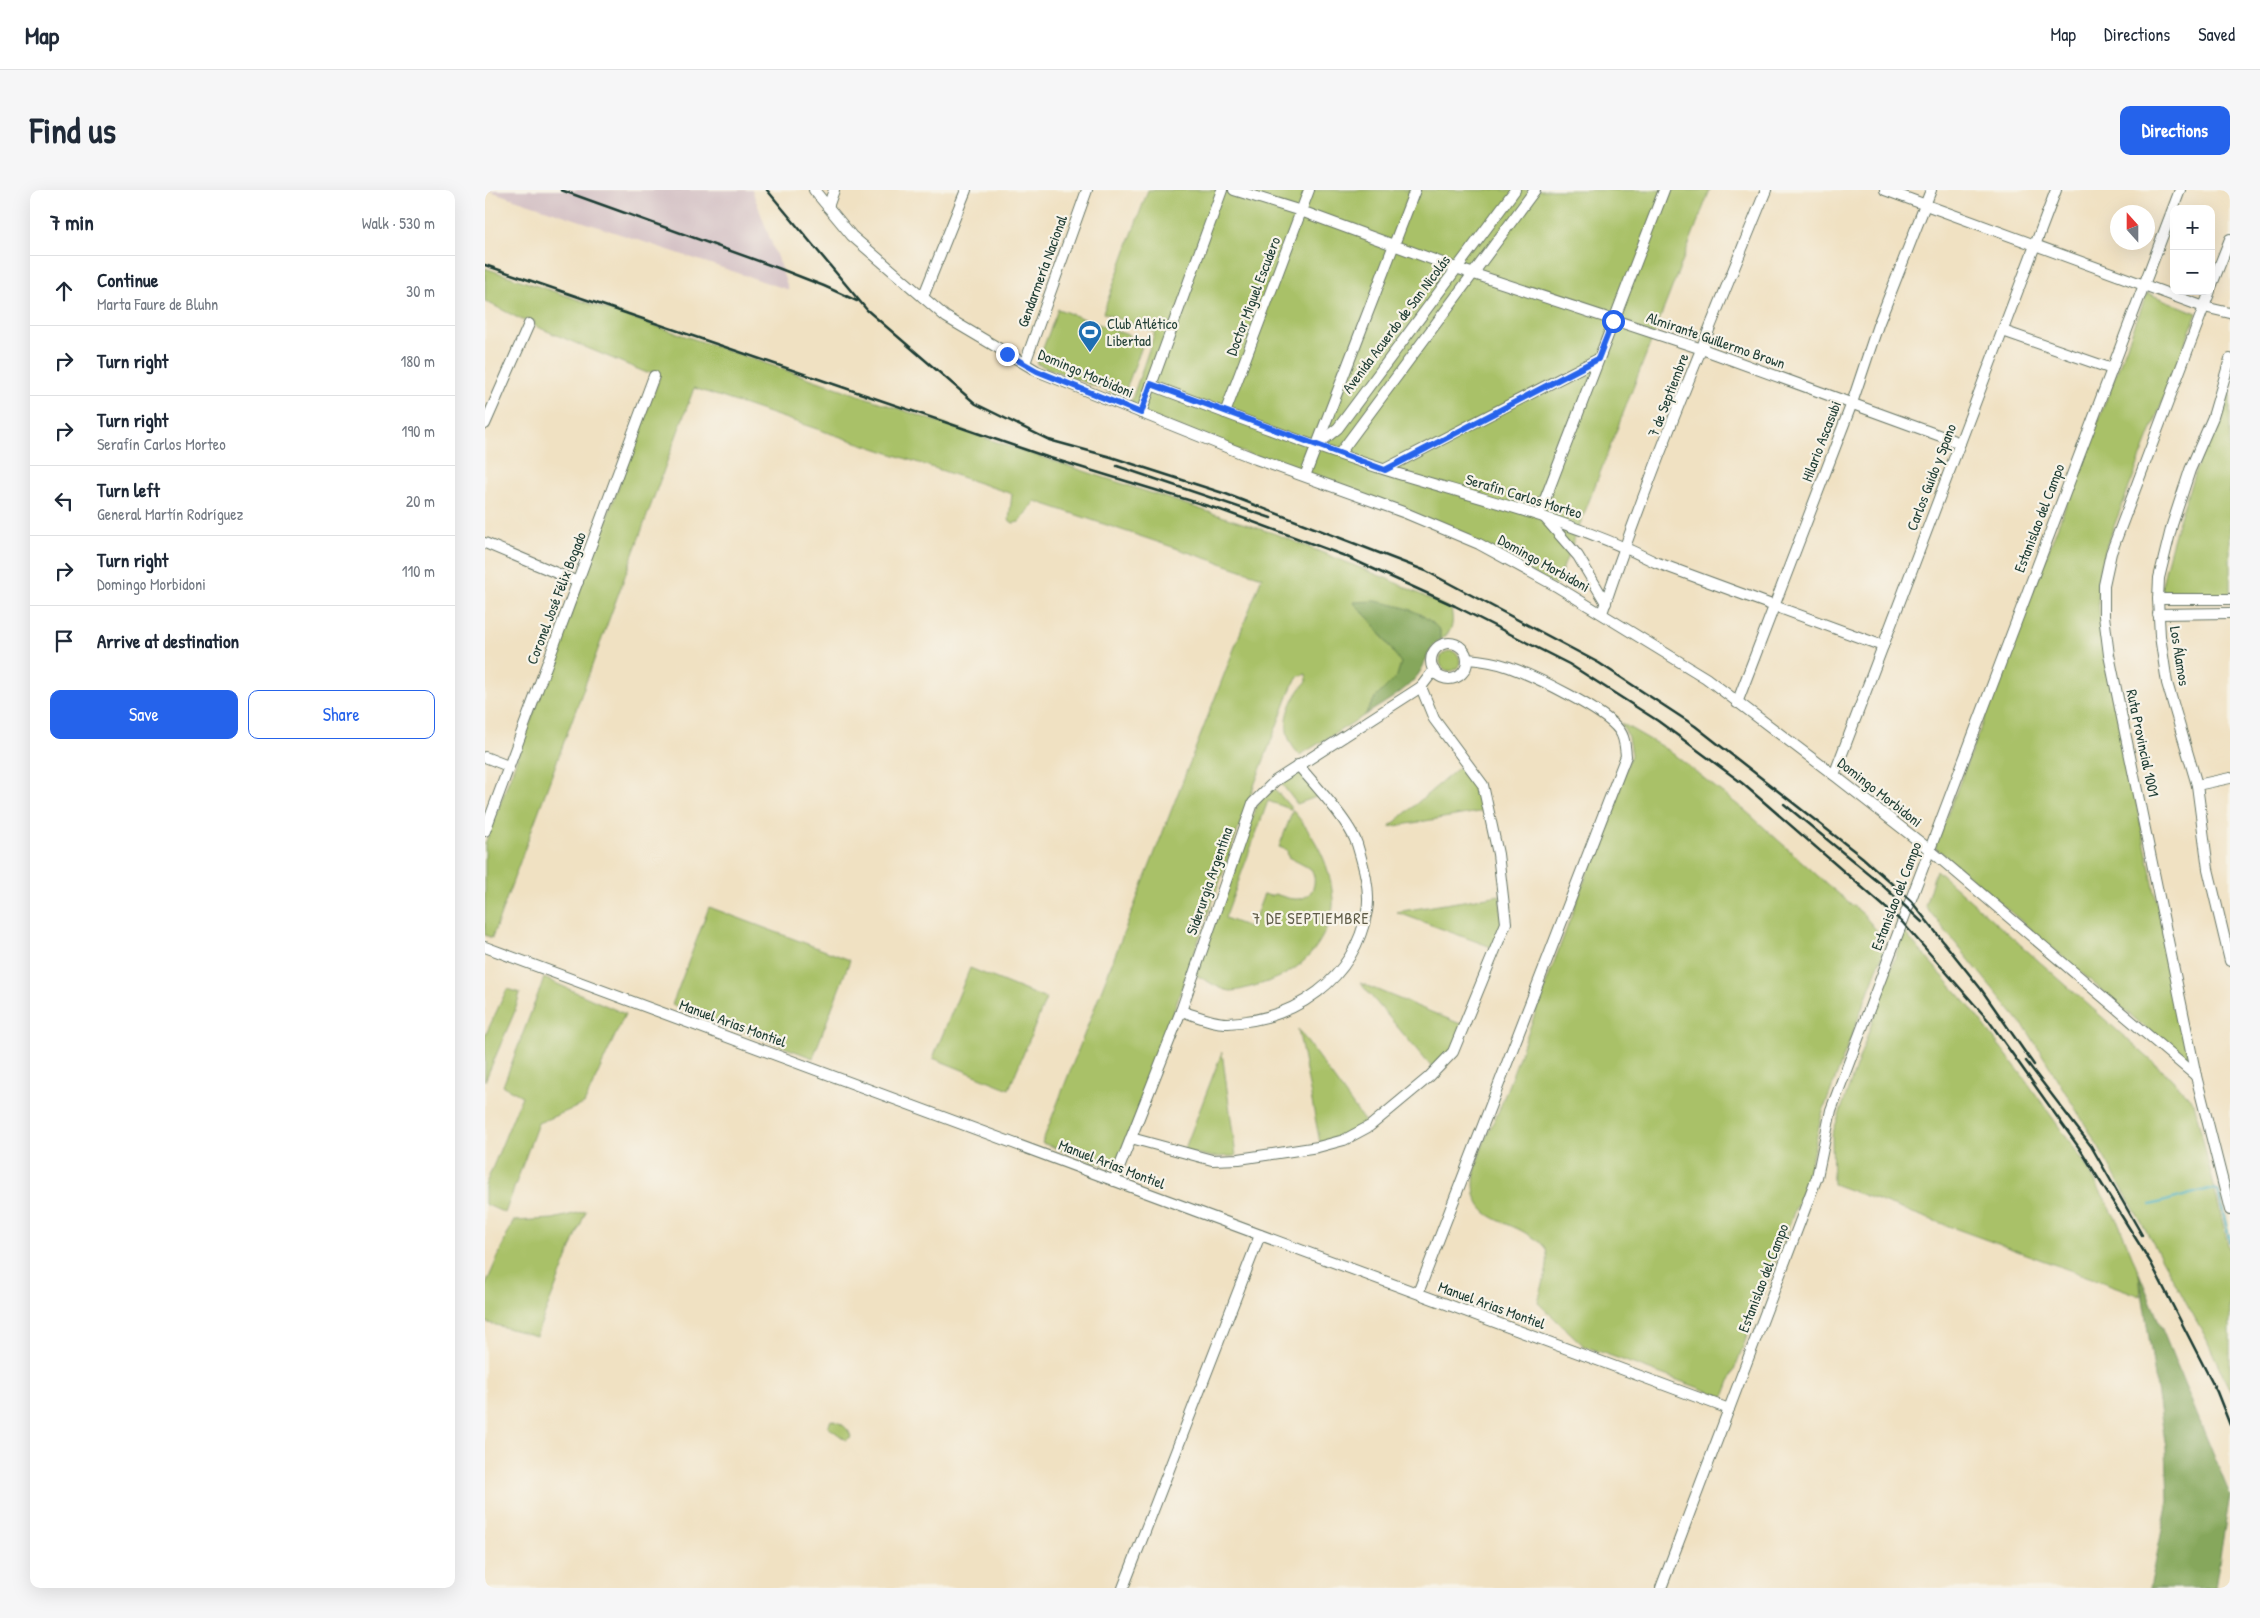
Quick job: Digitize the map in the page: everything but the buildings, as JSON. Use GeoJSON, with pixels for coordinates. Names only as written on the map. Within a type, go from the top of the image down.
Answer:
{"type":"FeatureCollection","features":[{"type":"Feature","properties":{"kind":"street","name":"Domingo Morbidoni"},"geometry":{"type":"LineString","coordinates":[[814,190],[852,236],[945,317],[1037,371],[1141,413],[1403,512],[1479,544],[1602,613],[1706,678],[1835,775],[1930,850],[2196,1076]]}},
{"type":"Feature","properties":{"kind":"street"},"geometry":{"type":"LineString","coordinates":[[828,207],[834,190]]}},
{"type":"Feature","properties":{"kind":"street"},"geometry":{"type":"LineString","coordinates":[[923,298],[966,190]]}},
{"type":"Feature","properties":{"kind":"street","name":"Gendarmería Nacional"},"geometry":{"type":"LineString","coordinates":[[1025,363],[1087,190]]}},
{"type":"Feature","properties":{"kind":"street"},"geometry":{"type":"LineString","coordinates":[[1141,413],[1222,190]]}},
{"type":"Feature","properties":{"kind":"street","name":"Almirante Guillermo Brown"},"geometry":{"type":"LineString","coordinates":[[1234,190],[1301,211],[1456,268],[1701,349],[1960,443]]}},
{"type":"Feature","properties":{"kind":"street","name":"Doctor Miguel Escudero"},"geometry":{"type":"LineString","coordinates":[[1225,413],[1309,190]]}},
{"type":"Feature","properties":{"kind":"street"},"geometry":{"type":"LineString","coordinates":[[1317,445],[1415,190]]}},
{"type":"Feature","properties":{"kind":"street","name":"Avenida Acuerdo de San Nicolás"},"geometry":{"type":"LineString","coordinates":[[1305,476],[1317,445],[1338,428],[1515,190]]}},
{"type":"Feature","properties":{"kind":"street","name":"Avenida Acuerdo de San Nicolás"},"geometry":{"type":"LineString","coordinates":[[1339,453],[1472,272],[1535,190]]}},
{"type":"Feature","properties":{"kind":"street"},"geometry":{"type":"LineString","coordinates":[[1606,603],[1578,556],[1542,516],[1598,359],[1664,190]]}},
{"type":"Feature","properties":{"kind":"street","name":"7 de Septiembre"},"geometry":{"type":"LineString","coordinates":[[1602,613],[1625,547],[1701,349],[1766,190]]}},
{"type":"Feature","properties":{"kind":"street"},"geometry":{"type":"LineString","coordinates":[[1885,190],[2035,244],[2203,308],[2230,313]]}},
{"type":"Feature","properties":{"kind":"street","name":"Hilario Ascasubi"},"geometry":{"type":"LineString","coordinates":[[1737,703],[1852,403],[1878,325],[1931,190]]}},
{"type":"Feature","properties":{"kind":"street","name":"Carlos Guido y Spano"},"geometry":{"type":"LineString","coordinates":[[1835,775],[2056,190]]}},
{"type":"Feature","properties":{"kind":"street","name":"Estanislao del Campo"},"geometry":{"type":"LineString","coordinates":[[1661,1588],[1817,1178],[1831,1110],[2112,369],[2142,285],[2180,190]]}},
{"type":"Feature","properties":{"kind":"street"},"geometry":{"type":"LineString","coordinates":[[2215,278],[2230,239]]}},
{"type":"Feature","properties":{"kind":"street","name":"Ruta Provincial 1001"},"geometry":{"type":"LineString","coordinates":[[2208,295],[2111,553],[2104,585],[2104,616],[2109,655],[2196,1076],[2230,1210]]}},
{"type":"Feature","properties":{"kind":"street"},"geometry":{"type":"LineString","coordinates":[[485,424],[529,324]]}},
{"type":"Feature","properties":{"kind":"street"},"geometry":{"type":"LineString","coordinates":[[2003,331],[2112,369]]}},
{"type":"Feature","properties":{"kind":"street"},"geometry":{"type":"LineString","coordinates":[[1385,470],[1598,359]]}},
{"type":"Feature","properties":{"kind":"street","name":"Los Álamos"},"geometry":{"type":"LineString","coordinates":[[2230,359],[2213,417],[2190,470],[2172,525],[2159,578],[2158,599],[2158,614],[2167,683],[2197,785],[2208,869],[2230,960]]}},
{"type":"Feature","properties":{"kind":"street","name":"Coronel José Félix Bogado"},"geometry":{"type":"LineString","coordinates":[[485,831],[655,376]]}},
{"type":"Feature","properties":{"kind":"street","name":"Serafín Carlos Morteo"},"geometry":{"type":"LineString","coordinates":[[1151,384],[1225,413],[1385,470],[1542,516],[1625,547],[1655,562],[1883,646]]}},
{"type":"Feature","properties":{"kind":"street"},"geometry":{"type":"LineString","coordinates":[[485,543],[578,582]]}},
{"type":"Feature","properties":{"kind":"street"},"geometry":{"type":"LineString","coordinates":[[2158,599],[2230,600]]}},
{"type":"Feature","properties":{"kind":"street"},"geometry":{"type":"LineString","coordinates":[[2158,614],[2230,613]]}},
{"type":"Feature","properties":{"kind":"street","name":"Siderurgia Argentina"},"geometry":{"type":"LineString","coordinates":[[1115,1181],[1181,1011],[1249,811],[1261,792],[1298,765],[1421,687],[1434,670],[1432,656],[1442,644],[1452,643],[1457,646],[1467,659]]}},
{"type":"Feature","properties":{"kind":"street"},"geometry":{"type":"LineString","coordinates":[[1418,1293],[1626,756],[1625,742],[1620,730],[1605,715],[1509,667],[1485,660],[1467,659],[1464,671],[1453,678],[1441,676],[1434,670]]}},
{"type":"Feature","properties":{"kind":"street"},"geometry":{"type":"LineString","coordinates":[[1131,1138],[1212,1160],[1239,1159],[1318,1147],[1344,1140],[1370,1126],[1429,1077],[1453,1052],[1506,923],[1498,854],[1483,786],[1434,719],[1421,687]]}},
{"type":"Feature","properties":{"kind":"street"},"geometry":{"type":"LineString","coordinates":[[485,757],[508,766]]}},
{"type":"Feature","properties":{"kind":"street"},"geometry":{"type":"LineString","coordinates":[[1181,1011],[1226,1023],[1285,1012],[1308,1000],[1343,967],[1352,953],[1367,910],[1365,874],[1357,843],[1338,815],[1298,765]]}},
{"type":"Feature","properties":{"kind":"street"},"geometry":{"type":"LineString","coordinates":[[2197,785],[2230,778]]}},
{"type":"Feature","properties":{"kind":"street","name":"Manuel Arias Montiel"},"geometry":{"type":"LineString","coordinates":[[485,947],[1729,1409]]}},
{"type":"Feature","properties":{"kind":"street"},"geometry":{"type":"LineString","coordinates":[[1123,1588],[1260,1235]]}},
{"type":"Feature","properties":{"kind":"shaded area"},"geometry":{"type":"Polygon","coordinates":[[[487,190],[752,190],[789,290],[487,190]]]}},
{"type":"Feature","properties":{"kind":"green space"},"geometry":{"type":"Polygon","coordinates":[[[1148,190],[1710,190],[1556,586],[1479,544],[1129,408],[1155,332],[1103,313],[1148,190]]]}},
{"type":"Feature","properties":{"kind":"green space"},"geometry":{"type":"Polygon","coordinates":[[[485,268],[1035,455],[1276,534],[1388,579],[1451,609],[1450,630],[1440,640],[1440,630],[1430,621],[1411,610],[1389,605],[1353,602],[1373,623],[1401,663],[1397,676],[1375,698],[1365,715],[1300,755],[1288,737],[1287,717],[1300,689],[1307,681],[1306,674],[1299,676],[1292,686],[1249,799],[1117,1170],[1042,1143],[1262,577],[1035,501],[1019,522],[1013,523],[1009,520],[1012,494],[694,388],[492,938],[485,935],[485,844],[660,376],[656,371],[647,373],[535,326],[534,321],[527,319],[524,321],[485,301],[485,268]]]}},
{"type":"Feature","properties":{"kind":"green space"},"geometry":{"type":"Polygon","coordinates":[[[2147,293],[2197,313],[2107,544],[2097,585],[2101,632],[2191,1067],[1935,847],[2147,293]]]}},
{"type":"Feature","properties":{"kind":"green space","name":"Club Atlético Libertad"},"geometry":{"type":"Polygon","coordinates":[[[1058,309],[1144,341],[1123,397],[1037,364],[1058,309]]]}},
{"type":"Feature","properties":{"kind":"green space"},"geometry":{"type":"Polygon","coordinates":[[[2230,373],[2230,596],[2167,596],[2161,590],[2167,562],[2192,480],[2230,373]]]}},
{"type":"Feature","properties":{"kind":"green space"},"geometry":{"type":"Polygon","coordinates":[[[1375,601],[1418,613],[1440,630],[1440,640],[1429,653],[1418,675],[1407,687],[1365,715],[1375,698],[1397,676],[1401,663],[1373,623],[1353,602],[1375,601]]]}},
{"type":"Feature","properties":{"kind":"green space"},"geometry":{"type":"Polygon","coordinates":[[[1450,651],[1457,654],[1460,661],[1457,668],[1450,671],[1443,668],[1440,661],[1443,654],[1450,651]]]}},
{"type":"Feature","properties":{"kind":"green space"},"geometry":{"type":"Polygon","coordinates":[[[1621,723],[1668,750],[1748,813],[1862,913],[1883,938],[1883,953],[1822,1114],[1808,1175],[1724,1397],[1584,1346],[1538,1303],[1547,1262],[1544,1247],[1539,1241],[1493,1218],[1485,1212],[1477,1201],[1474,1188],[1478,1160],[1483,1145],[1500,1108],[1631,755],[1628,737],[1621,723]]]}},
{"type":"Feature","properties":{"kind":"green space"},"geometry":{"type":"Polygon","coordinates":[[[1463,764],[1481,786],[1485,811],[1389,827],[1463,764]]]}},
{"type":"Feature","properties":{"kind":"green space"},"geometry":{"type":"Polygon","coordinates":[[[1297,774],[1302,775],[1318,794],[1316,797],[1297,804],[1281,783],[1297,774]]]}},
{"type":"Feature","properties":{"kind":"green space"},"geometry":{"type":"Polygon","coordinates":[[[1274,788],[1292,810],[1268,801],[1225,918],[1251,928],[1264,894],[1301,899],[1310,893],[1314,884],[1311,869],[1288,857],[1287,850],[1279,847],[1293,810],[1305,825],[1321,852],[1331,883],[1333,907],[1329,922],[1320,941],[1297,967],[1266,983],[1231,991],[1218,987],[1196,975],[1255,810],[1262,798],[1274,788]]]}},
{"type":"Feature","properties":{"kind":"green space"},"geometry":{"type":"Polygon","coordinates":[[[1936,870],[2171,1078],[2194,1103],[2230,1253],[2230,1391],[2205,1336],[2135,1211],[2029,1033],[1925,906],[1936,870]]]}},
{"type":"Feature","properties":{"kind":"green space"},"geometry":{"type":"Polygon","coordinates":[[[1500,895],[1502,923],[1494,948],[1396,912],[1500,895]]]}},
{"type":"Feature","properties":{"kind":"green space"},"geometry":{"type":"Polygon","coordinates":[[[709,907],[850,960],[813,1058],[672,1005],[709,907]]]}},
{"type":"Feature","properties":{"kind":"green space"},"geometry":{"type":"Polygon","coordinates":[[[1904,932],[1969,1006],[2025,1079],[2084,1162],[2119,1224],[2139,1273],[2141,1296],[1833,1184],[1832,1135],[1904,932]]]}},
{"type":"Feature","properties":{"kind":"green space"},"geometry":{"type":"Polygon","coordinates":[[[970,968],[1046,999],[1009,1089],[933,1058],[970,968]]]}},
{"type":"Feature","properties":{"kind":"green space"},"geometry":{"type":"Polygon","coordinates":[[[544,978],[625,1014],[584,1104],[538,1123],[505,1213],[485,1204],[485,1186],[522,1096],[503,1086],[544,978]]]}},
{"type":"Feature","properties":{"kind":"green space"},"geometry":{"type":"Polygon","coordinates":[[[1360,983],[1463,1025],[1452,1051],[1434,1070],[1360,983]]]}},
{"type":"Feature","properties":{"kind":"green space"},"geometry":{"type":"Polygon","coordinates":[[[507,989],[520,993],[515,1011],[485,1081],[485,1036],[507,989]]]}},
{"type":"Feature","properties":{"kind":"green space"},"geometry":{"type":"Polygon","coordinates":[[[1298,1029],[1367,1125],[1343,1138],[1320,1143],[1298,1029]]]}},
{"type":"Feature","properties":{"kind":"green space"},"geometry":{"type":"Polygon","coordinates":[[[1222,1052],[1236,1156],[1212,1157],[1184,1151],[1222,1052]]]}},
{"type":"Feature","properties":{"kind":"green space"},"geometry":{"type":"Polygon","coordinates":[[[586,1211],[536,1336],[485,1322],[485,1287],[513,1221],[553,1219],[586,1211]]]}},
{"type":"Feature","properties":{"kind":"green space"},"geometry":{"type":"Polygon","coordinates":[[[2139,1273],[2230,1495],[2215,1588],[2150,1588],[2168,1501],[2166,1448],[2139,1273]]]}},
{"type":"Feature","properties":{"kind":"green space"},"geometry":{"type":"Polygon","coordinates":[[[831,1420],[844,1426],[851,1437],[846,1440],[828,1427],[831,1420]]]}},
{"type":"Feature","properties":{"kind":"waterway"},"geometry":{"type":"LineString","coordinates":[[2151,1205],[2209,1189],[2218,1190],[2230,1242]]}},
{"type":"Feature","properties":{"kind":"railway"},"geometry":{"type":"LineString","coordinates":[[561,190],[778,268],[857,301]]}},
{"type":"Feature","properties":{"kind":"railway"},"geometry":{"type":"LineString","coordinates":[[767,190],[867,310],[976,404],[1049,440],[1111,457],[1226,494],[1426,571],[1599,663],[1695,726],[1862,857],[1911,901],[1981,989],[2034,1065]]}},
{"type":"Feature","properties":{"kind":"railway"},"geometry":{"type":"LineString","coordinates":[[485,265],[1047,457],[1221,510],[1345,556],[1455,606],[1569,664],[1658,721],[1742,783],[1902,922],[1989,1021],[2080,1149],[2151,1263],[2217,1392],[2230,1425]]}},
{"type":"Feature","properties":{"kind":"railway"},"geometry":{"type":"LineString","coordinates":[[1117,466],[1271,518]]}},
{"type":"Feature","properties":{"kind":"railway"},"geometry":{"type":"LineString","coordinates":[[1784,804],[1881,884],[1922,922]]}},
{"type":"Feature","properties":{"kind":"railway"},"geometry":{"type":"LineString","coordinates":[[2026,1061],[2091,1146],[2142,1235]]}},
{"type":"Feature","properties":{"kind":"place","name":"Club Atlético Libertad"},"geometry":{"type":"Point","coordinates":[1090,353]}},
{"type":"Feature","properties":{"kind":"district","name":"7 DE SEPTIEMBRE"},"geometry":{"type":"Point","coordinates":[1311,918]}},
{"type":"Feature","properties":{"kind":"route"},"geometry":{"type":"LineString","coordinates":[[1007,354],[1037,371],[1141,413],[1151,384],[1225,413],[1385,470],[1598,359],[1613,321]]}}]}
